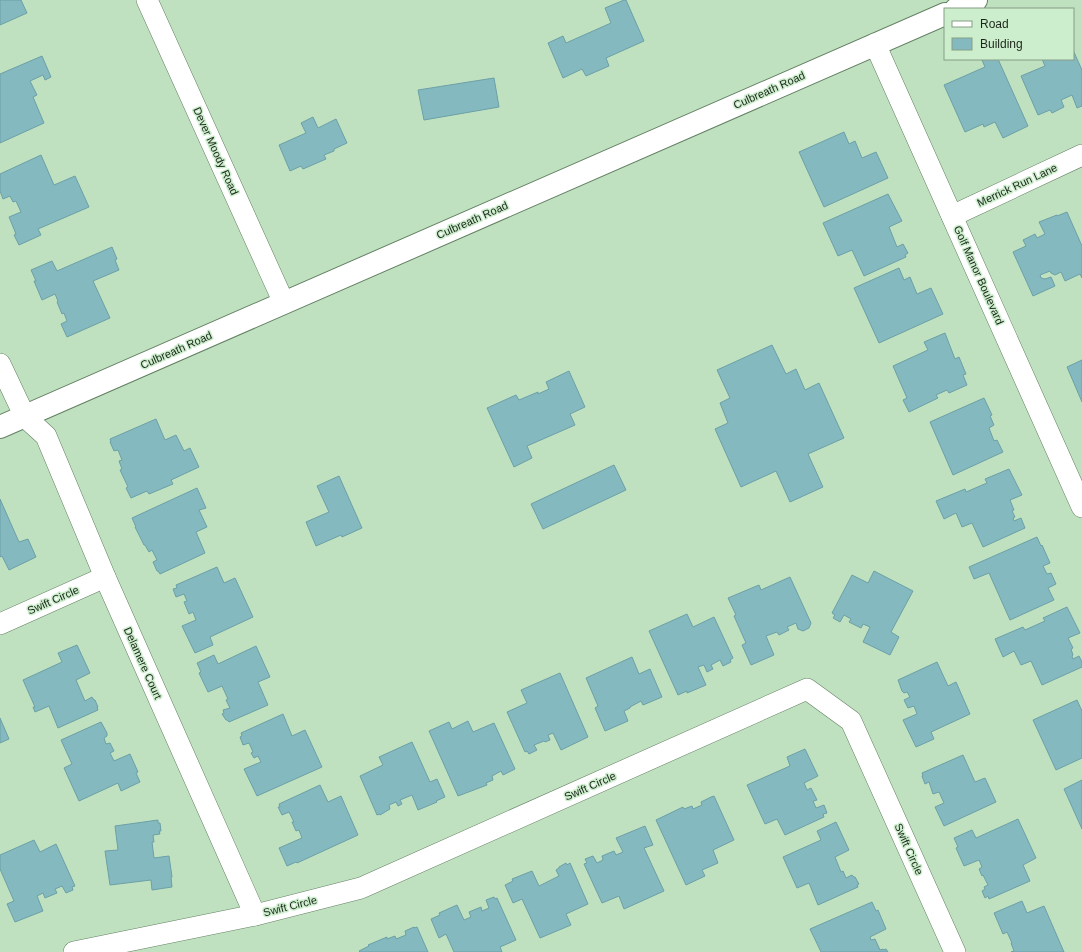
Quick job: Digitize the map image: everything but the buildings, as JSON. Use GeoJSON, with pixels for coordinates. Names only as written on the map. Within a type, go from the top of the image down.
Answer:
{"type":"FeatureCollection","features":[{"type":"Feature","properties":{"kind":"street","name":"Dever Moody Road"},"geometry":{"type":"LineString","coordinates":[[148,0],[284,303]]}},
{"type":"Feature","properties":{"kind":"street"},"geometry":{"type":"LineString","coordinates":[[958,8],[976,0]]}},
{"type":"Feature","properties":{"kind":"street","name":"Culbreath Road"},"geometry":{"type":"LineString","coordinates":[[0,428],[944,14]]}},
{"type":"Feature","properties":{"kind":"street","name":"Golf Manor Boulevard"},"geometry":{"type":"LineString","coordinates":[[875,44],[952,216],[1076,477],[1082,506]]}},
{"type":"Feature","properties":{"kind":"street","name":"Merrick Run Lane"},"geometry":{"type":"LineString","coordinates":[[952,216],[1082,155]]}},
{"type":"Feature","properties":{"kind":"street"},"geometry":{"type":"LineString","coordinates":[[0,364],[24,417]]}},
{"type":"Feature","properties":{"kind":"street","name":"Delamere Court"},"geometry":{"type":"LineString","coordinates":[[24,417],[46,436],[105,577],[254,915]]}},
{"type":"Feature","properties":{"kind":"street","name":"Swift Circle"},"geometry":{"type":"LineString","coordinates":[[0,624],[105,577]]}},
{"type":"Feature","properties":{"kind":"street","name":"Swift Circle"},"geometry":{"type":"LineString","coordinates":[[74,952],[254,915],[361,888],[807,689],[851,721],[955,952]]}}]}
